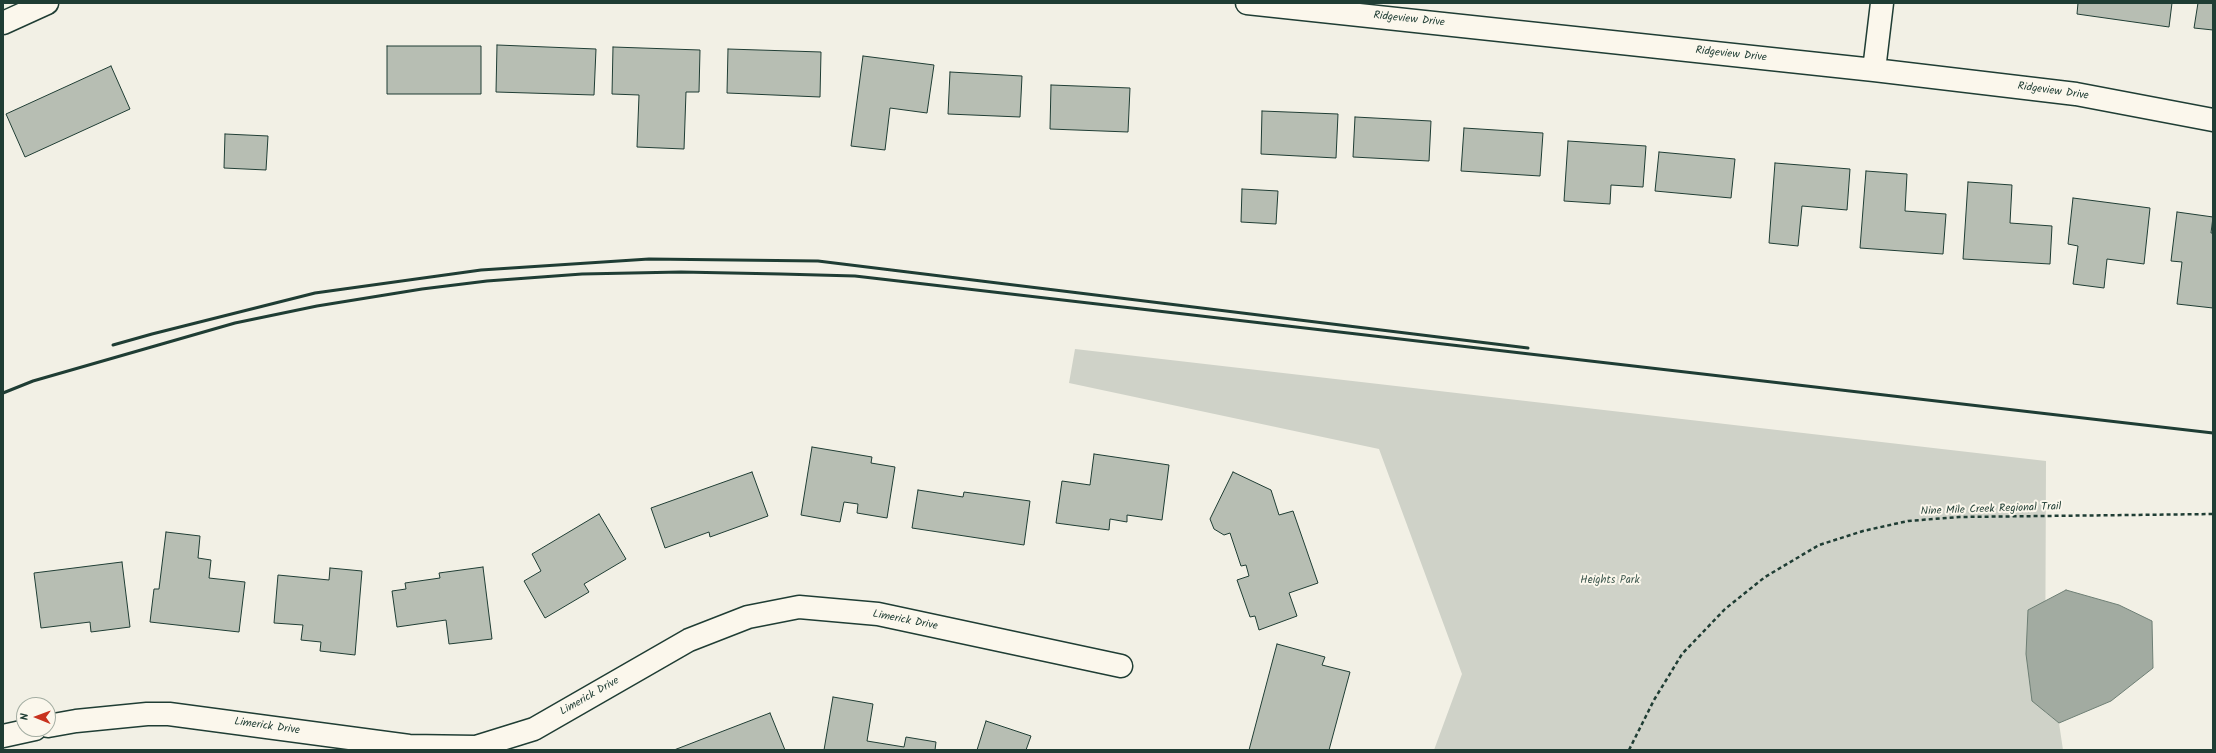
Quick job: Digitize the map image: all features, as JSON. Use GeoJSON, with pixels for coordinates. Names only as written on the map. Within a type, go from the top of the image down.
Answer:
{"type":"FeatureCollection","features":[{"type":"Feature","properties":{"kind":"street"},"geometry":{"type":"LineString","coordinates":[[3,23],[47,3]]}},
{"type":"Feature","properties":{"kind":"street"},"geometry":{"type":"LineString","coordinates":[[1874,70],[1882,3]]}},
{"type":"Feature","properties":{"kind":"street","name":"Ridgeview Drive"},"geometry":{"type":"LineString","coordinates":[[1256,4],[1874,70],[2076,94],[2213,120]]}},
{"type":"Feature","properties":{"kind":"street","name":"Limerick Drive"},"geometry":{"type":"LineString","coordinates":[[56,725],[124,716],[169,714],[409,746],[476,747],[534,729],[689,640],[748,617],[799,606],[878,614],[1121,666]]}},
{"type":"Feature","properties":{"kind":"street"},"geometry":{"type":"LineString","coordinates":[[3,736],[16,733]]}},
{"type":"Feature","properties":{"kind":"path","name":"Nine Mile Creek Regional Trail"},"geometry":{"type":"LineString","coordinates":[[1630,750],[1654,700],[1682,654],[1725,609],[1736,600],[1765,577],[1819,545],[1863,531],[1908,521],[1959,517],[2213,514]]}},
{"type":"Feature","properties":{"kind":"green space","name":"Heights Park"},"geometry":{"type":"Polygon","coordinates":[[[1075,349],[2046,461],[2045,712],[2059,723],[2063,750],[1434,750],[1462,674],[1379,449],[1069,383],[1075,349]]]}},
{"type":"Feature","properties":{"kind":"shaded area"},"geometry":{"type":"Polygon","coordinates":[[[2066,590],[2119,605],[2152,621],[2153,668],[2111,701],[2059,723],[2032,701],[2026,654],[2028,610],[2066,590]]]}},
{"type":"Feature","properties":{"kind":"building"},"geometry":{"type":"Polygon","coordinates":[[[2078,3],[2172,3],[2169,27],[2077,14],[2078,3]]]}},
{"type":"Feature","properties":{"kind":"building"},"geometry":{"type":"Polygon","coordinates":[[[2198,3],[2213,3],[2213,30],[2194,28],[2198,3]]]}},
{"type":"Feature","properties":{"kind":"building"},"geometry":{"type":"Polygon","coordinates":[[[497,45],[596,49],[594,95],[496,92],[497,45]]]}},
{"type":"Feature","properties":{"kind":"building"},"geometry":{"type":"Polygon","coordinates":[[[387,46],[481,46],[481,94],[387,94],[387,46]]]}},
{"type":"Feature","properties":{"kind":"building"},"geometry":{"type":"Polygon","coordinates":[[[613,47],[700,50],[699,92],[686,92],[684,149],[637,147],[639,95],[612,94],[613,47]]]}},
{"type":"Feature","properties":{"kind":"building"},"geometry":{"type":"Polygon","coordinates":[[[728,49],[821,52],[820,97],[727,93],[728,49]]]}},
{"type":"Feature","properties":{"kind":"building"},"geometry":{"type":"Polygon","coordinates":[[[863,56],[934,65],[927,113],[890,108],[885,150],[851,146],[863,56]]]}},
{"type":"Feature","properties":{"kind":"building"},"geometry":{"type":"Polygon","coordinates":[[[111,66],[130,109],[25,157],[6,114],[111,66]]]}},
{"type":"Feature","properties":{"kind":"building"},"geometry":{"type":"Polygon","coordinates":[[[950,72],[1022,76],[1020,117],[948,114],[950,72]]]}},
{"type":"Feature","properties":{"kind":"building"},"geometry":{"type":"Polygon","coordinates":[[[1051,85],[1130,88],[1128,132],[1050,129],[1051,85]]]}},
{"type":"Feature","properties":{"kind":"building"},"geometry":{"type":"Polygon","coordinates":[[[1262,111],[1338,114],[1336,158],[1261,154],[1262,111]]]}},
{"type":"Feature","properties":{"kind":"building"},"geometry":{"type":"Polygon","coordinates":[[[1355,117],[1431,121],[1429,161],[1353,157],[1355,117]]]}},
{"type":"Feature","properties":{"kind":"building"},"geometry":{"type":"Polygon","coordinates":[[[1464,128],[1543,133],[1540,176],[1461,171],[1464,128]]]}},
{"type":"Feature","properties":{"kind":"building"},"geometry":{"type":"Polygon","coordinates":[[[225,134],[268,136],[266,170],[224,168],[225,134]]]}},
{"type":"Feature","properties":{"kind":"building"},"geometry":{"type":"Polygon","coordinates":[[[1568,141],[1646,146],[1643,187],[1611,185],[1610,204],[1564,201],[1568,141]]]}},
{"type":"Feature","properties":{"kind":"building"},"geometry":{"type":"Polygon","coordinates":[[[1659,152],[1735,159],[1731,198],[1655,191],[1659,152]]]}},
{"type":"Feature","properties":{"kind":"building"},"geometry":{"type":"Polygon","coordinates":[[[1775,163],[1850,169],[1847,210],[1802,206],[1798,246],[1769,243],[1775,163]]]}},
{"type":"Feature","properties":{"kind":"building"},"geometry":{"type":"Polygon","coordinates":[[[1866,171],[1907,174],[1905,211],[1946,214],[1943,254],[1860,248],[1866,171]]]}},
{"type":"Feature","properties":{"kind":"building"},"geometry":{"type":"Polygon","coordinates":[[[1968,182],[2012,185],[2010,223],[2052,226],[2050,264],[1963,259],[1968,182]]]}},
{"type":"Feature","properties":{"kind":"building"},"geometry":{"type":"Polygon","coordinates":[[[1242,189],[1278,191],[1276,224],[1241,222],[1242,189]]]}},
{"type":"Feature","properties":{"kind":"building"},"geometry":{"type":"Polygon","coordinates":[[[2073,198],[2150,208],[2144,264],[2107,259],[2104,288],[2073,284],[2078,246],[2068,244],[2073,198]]]}},
{"type":"Feature","properties":{"kind":"building"},"geometry":{"type":"Polygon","coordinates":[[[2177,212],[2213,217],[2211,233],[2213,233],[2213,308],[2177,304],[2182,262],[2171,261],[2177,212]]]}},
{"type":"Feature","properties":{"kind":"building"},"geometry":{"type":"Polygon","coordinates":[[[812,447],[872,457],[871,463],[895,467],[887,518],[857,513],[858,504],[844,502],[840,522],[801,515],[812,447]]]}},
{"type":"Feature","properties":{"kind":"building"},"geometry":{"type":"Polygon","coordinates":[[[1094,454],[1169,465],[1162,520],[1127,515],[1127,522],[1110,519],[1109,530],[1056,523],[1062,481],[1090,485],[1094,454]]]}},
{"type":"Feature","properties":{"kind":"building"},"geometry":{"type":"Polygon","coordinates":[[[752,472],[768,516],[710,537],[709,532],[665,548],[651,508],[752,472]]]}},
{"type":"Feature","properties":{"kind":"building"},"geometry":{"type":"Polygon","coordinates":[[[1233,472],[1271,490],[1279,515],[1293,511],[1318,583],[1289,593],[1297,616],[1259,630],[1255,616],[1250,617],[1237,580],[1249,576],[1246,565],[1241,566],[1230,533],[1224,535],[1214,529],[1210,519],[1233,472]]]}},
{"type":"Feature","properties":{"kind":"building"},"geometry":{"type":"Polygon","coordinates":[[[918,490],[963,497],[964,492],[1030,501],[1024,545],[912,528],[918,490]]]}},
{"type":"Feature","properties":{"kind":"building"},"geometry":{"type":"Polygon","coordinates":[[[599,514],[626,559],[584,584],[589,592],[545,618],[524,581],[541,571],[532,554],[599,514]]]}},
{"type":"Feature","properties":{"kind":"building"},"geometry":{"type":"Polygon","coordinates":[[[166,532],[200,536],[198,558],[211,560],[209,578],[245,582],[239,632],[150,622],[154,589],[159,589],[166,532]]]}},
{"type":"Feature","properties":{"kind":"building"},"geometry":{"type":"Polygon","coordinates":[[[122,562],[130,627],[91,632],[90,622],[41,628],[34,573],[122,562]]]}},
{"type":"Feature","properties":{"kind":"building"},"geometry":{"type":"Polygon","coordinates":[[[483,567],[492,639],[449,644],[446,620],[397,627],[392,591],[406,589],[405,583],[440,578],[439,573],[483,567]]]}},
{"type":"Feature","properties":{"kind":"building"},"geometry":{"type":"Polygon","coordinates":[[[330,568],[362,571],[355,655],[320,651],[321,642],[301,640],[303,625],[274,623],[278,575],[329,580],[330,568]]]}},
{"type":"Feature","properties":{"kind":"building"},"geometry":{"type":"Polygon","coordinates":[[[1277,644],[1325,657],[1322,665],[1350,672],[1329,750],[1249,750],[1277,644]]]}},
{"type":"Feature","properties":{"kind":"building"},"geometry":{"type":"Polygon","coordinates":[[[833,697],[873,704],[867,741],[904,747],[906,737],[936,742],[935,750],[824,750],[833,697]]]}},
{"type":"Feature","properties":{"kind":"building"},"geometry":{"type":"Polygon","coordinates":[[[770,713],[785,750],[674,750],[770,713]]]}},
{"type":"Feature","properties":{"kind":"building"},"geometry":{"type":"Polygon","coordinates":[[[986,721],[1031,736],[1026,750],[977,750],[986,721]]]}},
{"type":"Feature","properties":{"kind":"railway"},"geometry":{"type":"LineString","coordinates":[[113,345],[315,293],[481,270],[649,259],[818,261],[1528,348]]}},
{"type":"Feature","properties":{"kind":"railway"},"geometry":{"type":"LineString","coordinates":[[3,393],[33,381],[235,323],[317,306],[422,289],[487,281],[582,274],[681,272],[855,276],[2213,433]]}}]}
